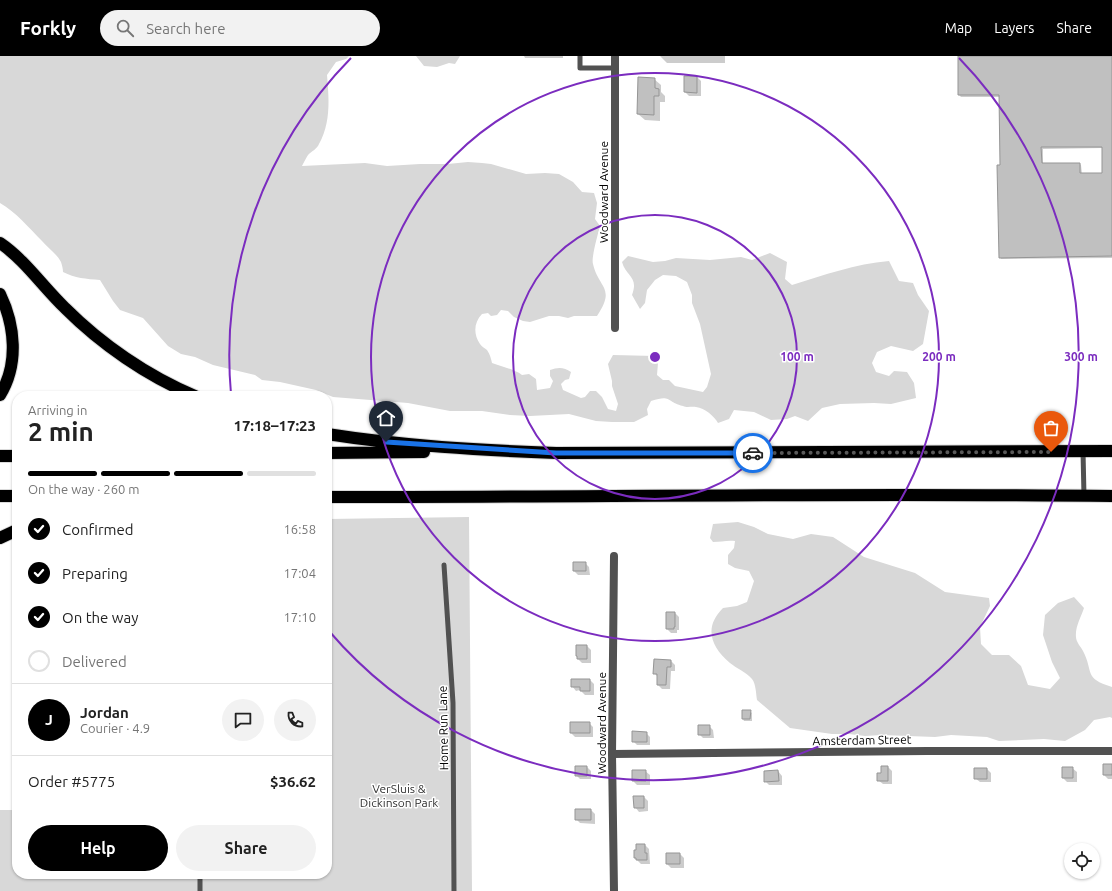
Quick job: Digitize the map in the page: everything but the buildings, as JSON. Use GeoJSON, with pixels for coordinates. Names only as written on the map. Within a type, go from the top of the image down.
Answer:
{"type":"FeatureCollection","features":[{"type":"Feature","properties":{"kind":"highway"},"geometry":{"type":"LineString","coordinates":[[0,243],[22,262],[65,308],[105,343],[164,382],[183,391]]}},
{"type":"Feature","properties":{"kind":"highway"},"geometry":{"type":"LineString","coordinates":[[0,294],[6,306],[12,325],[14,345],[10,371],[4,389],[0,395]]}},
{"type":"Feature","properties":{"kind":"highway"},"geometry":{"type":"LineString","coordinates":[[332,435],[370,441],[511,451]]}},
{"type":"Feature","properties":{"kind":"highway"},"geometry":{"type":"LineString","coordinates":[[332,453],[511,451],[614,453],[1112,451]]}},
{"type":"Feature","properties":{"kind":"highway"},"geometry":{"type":"LineString","coordinates":[[0,456],[12,456]]}},
{"type":"Feature","properties":{"kind":"highway"},"geometry":{"type":"LineString","coordinates":[[332,497],[586,497],[924,494],[1112,496]]}},
{"type":"Feature","properties":{"kind":"highway"},"geometry":{"type":"LineString","coordinates":[[0,496],[12,496]]}},
{"type":"Feature","properties":{"kind":"highway"},"geometry":{"type":"LineString","coordinates":[[0,538],[12,532]]}},
{"type":"Feature","properties":{"kind":"street","name":"Woodward Avenue"},"geometry":{"type":"LineString","coordinates":[[615,56],[615,328]]}},
{"type":"Feature","properties":{"kind":"street","name":"Woodward Avenue"},"geometry":{"type":"LineString","coordinates":[[614,556],[612,754],[614,891]]}},
{"type":"Feature","properties":{"kind":"street","name":"Amsterdam Street"},"geometry":{"type":"LineString","coordinates":[[612,754],[1112,751]]}},
{"type":"Feature","properties":{"kind":"lane"},"geometry":{"type":"LineString","coordinates":[[580,56],[580,68],[615,68]]}},
{"type":"Feature","properties":{"kind":"lane"},"geometry":{"type":"LineString","coordinates":[[1083,451],[1084,496]]}},
{"type":"Feature","properties":{"kind":"lane","name":"Home Run Lane"},"geometry":{"type":"LineString","coordinates":[[444,565],[454,703],[454,891]]}},
{"type":"Feature","properties":{"kind":"lane"},"geometry":{"type":"LineString","coordinates":[[200,879],[200,891]]}},
{"type":"Feature","properties":{"kind":"green space"},"geometry":{"type":"Polygon","coordinates":[[[0,56],[349,56],[346,59],[336,62],[327,75],[329,101],[326,128],[318,146],[308,155],[302,166],[365,163],[387,166],[468,162],[482,163],[491,164],[526,174],[559,174],[573,182],[582,192],[594,193],[597,203],[595,219],[600,226],[595,246],[593,264],[606,293],[603,306],[597,316],[574,316],[568,318],[549,316],[530,322],[514,317],[508,311],[501,310],[497,315],[491,316],[488,313],[482,314],[477,321],[475,332],[481,345],[487,350],[492,363],[522,375],[529,374],[536,379],[537,390],[550,388],[553,381],[550,376],[550,370],[563,368],[571,372],[569,379],[565,380],[561,384],[563,390],[581,398],[585,397],[590,391],[596,391],[602,397],[608,409],[616,411],[618,404],[612,386],[608,364],[613,355],[655,356],[658,363],[657,375],[663,380],[669,380],[675,386],[703,392],[707,387],[711,374],[700,324],[692,303],[692,295],[687,282],[676,276],[663,275],[655,280],[647,290],[645,303],[640,309],[632,295],[634,289],[633,280],[622,262],[628,256],[653,262],[676,258],[710,260],[741,257],[752,260],[770,253],[787,262],[785,279],[792,285],[852,267],[889,261],[899,281],[913,283],[918,295],[929,311],[923,344],[913,351],[891,346],[877,352],[872,363],[876,372],[889,376],[894,371],[907,372],[914,383],[916,398],[891,404],[840,404],[822,408],[808,421],[795,416],[787,419],[771,420],[754,412],[734,410],[729,419],[718,423],[712,415],[703,409],[685,407],[666,398],[651,401],[647,409],[648,415],[634,422],[612,422],[596,421],[569,414],[530,416],[482,411],[450,411],[408,403],[333,397],[332,391],[318,391],[280,382],[262,380],[255,375],[213,365],[195,357],[181,354],[168,346],[143,318],[120,310],[100,280],[81,278],[63,272],[61,262],[55,254],[17,216],[0,203],[0,56]]]}},
{"type":"Feature","properties":{"kind":"green space"},"geometry":{"type":"Polygon","coordinates":[[[416,56],[460,56],[455,64],[449,63],[437,67],[424,66],[416,56]]]}},
{"type":"Feature","properties":{"kind":"green space","name":"VerSluis & Dickinson Park"},"geometry":{"type":"Polygon","coordinates":[[[469,517],[472,891],[0,891],[0,810],[12,810],[12,879],[332,879],[332,519],[469,517]]]}},
{"type":"Feature","properties":{"kind":"green space"},"geometry":{"type":"Polygon","coordinates":[[[738,522],[754,527],[768,534],[793,539],[811,534],[833,537],[864,557],[915,573],[945,592],[989,598],[990,606],[980,627],[981,644],[992,655],[1009,655],[1021,666],[1028,685],[1050,689],[1060,678],[1052,662],[1043,635],[1045,615],[1058,603],[1074,597],[1084,608],[1077,626],[1076,639],[1083,651],[1093,677],[1097,681],[1112,687],[1112,718],[1110,717],[1094,720],[1085,730],[1065,741],[1044,739],[999,741],[987,737],[951,735],[935,737],[882,735],[865,736],[832,734],[790,728],[757,700],[755,686],[752,679],[723,657],[714,643],[712,636],[713,622],[717,615],[723,608],[737,606],[747,602],[754,581],[749,571],[735,568],[728,564],[728,555],[734,548],[735,541],[713,542],[710,538],[713,524],[738,522]]]}},
{"type":"Feature","properties":{"kind":"way so far"},"geometry":{"type":"LineString","coordinates":[[753,453],[1051,452]]}},
{"type":"Feature","properties":{"kind":"route"},"geometry":{"type":"LineString","coordinates":[[386,442],[556,453],[753,453]]}}]}
